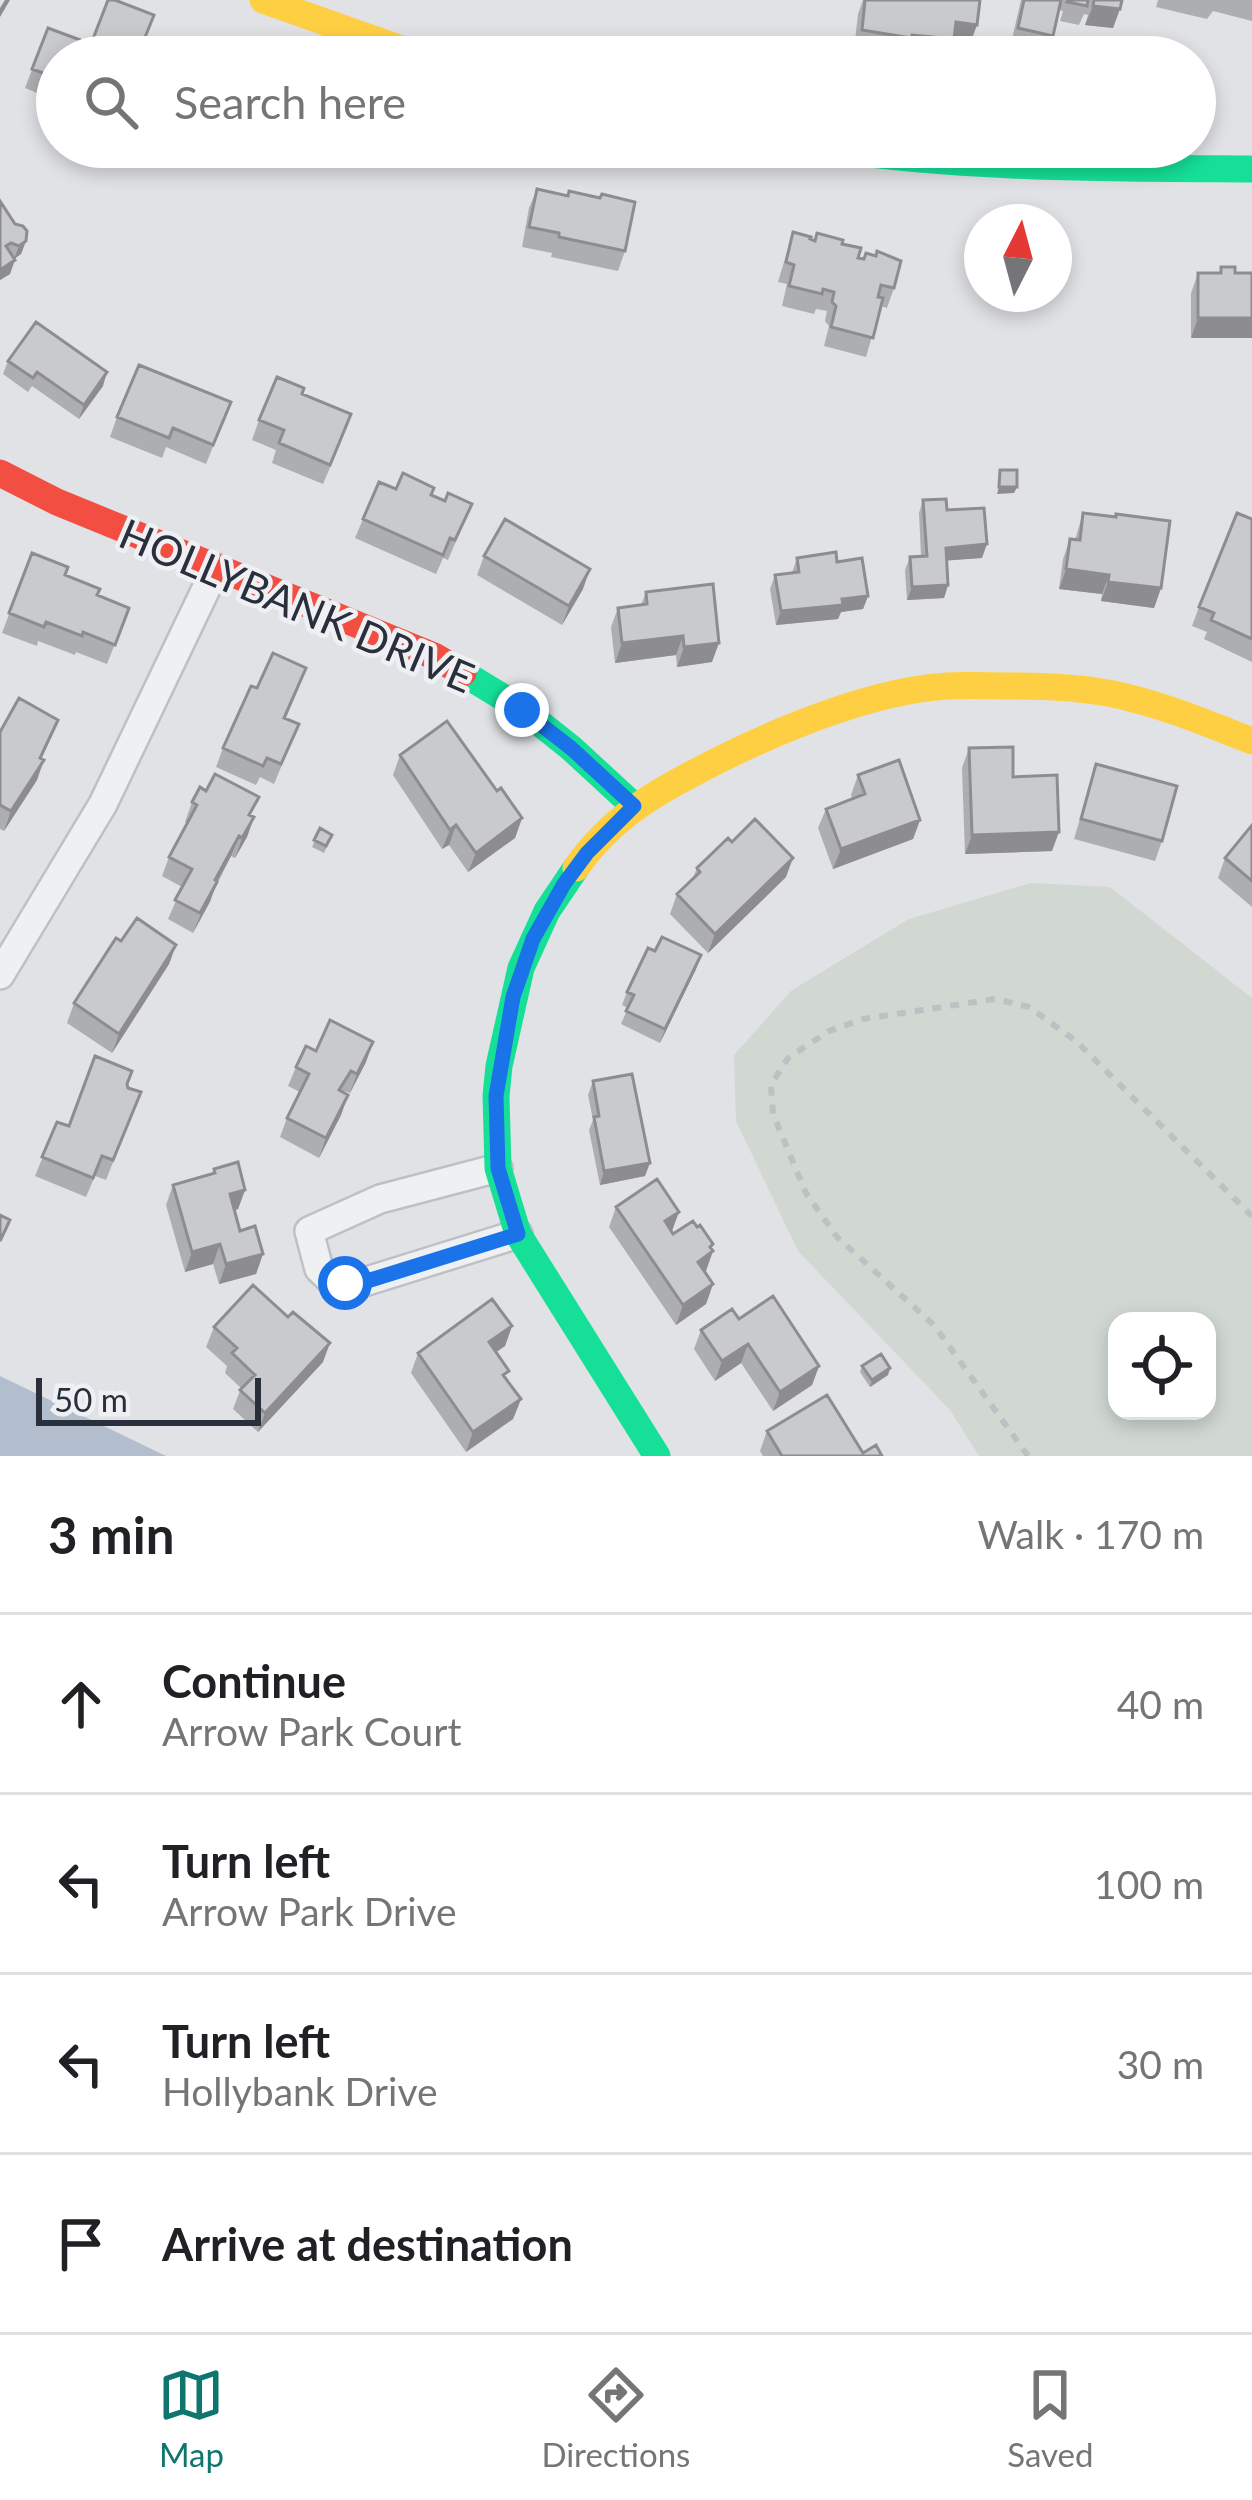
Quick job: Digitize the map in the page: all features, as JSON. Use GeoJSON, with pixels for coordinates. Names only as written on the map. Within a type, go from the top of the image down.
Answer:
{"type":"FeatureCollection","features":[{"type":"Feature","properties":{"kind":"street"},"geometry":{"type":"LineString","coordinates":[[263,0],[365,36]]}},
{"type":"Feature","properties":{"kind":"street"},"geometry":{"type":"LineString","coordinates":[[1018,168],[1252,169]]}},
{"type":"Feature","properties":{"kind":"street","name":"HOLLYBANK DRIVE"},"geometry":{"type":"LineString","coordinates":[[0,473],[57,502],[434,656],[539,722],[634,806]]}},
{"type":"Feature","properties":{"kind":"street"},"geometry":{"type":"LineString","coordinates":[[0,975],[103,804],[216,568]]}},
{"type":"Feature","properties":{"kind":"street"},"geometry":{"type":"LineString","coordinates":[[657,1456],[518,1234],[498,1168],[498,1081],[521,968],[564,884],[587,853],[634,806],[765,737],[904,692],[945,686],[1060,686],[1110,693],[1158,704],[1252,741]]}},
{"type":"Feature","properties":{"kind":"street"},"geometry":{"type":"LineString","coordinates":[[498,1168],[380,1199],[309,1231],[320,1269],[334,1283],[364,1282],[518,1234]]}},
{"type":"Feature","properties":{"kind":"path"},"geometry":{"type":"LineString","coordinates":[[1028,1456],[934,1325],[838,1237],[806,1193],[773,1114],[771,1085],[788,1058],[829,1031],[863,1019],[995,999],[1029,1007],[1076,1041],[1252,1216]]}},
{"type":"Feature","properties":{"kind":"shaded area"},"geometry":{"type":"Polygon","coordinates":[[[1031,883],[1110,887],[1252,998],[1252,1456],[979,1456],[950,1410],[798,1251],[736,1121],[734,1055],[792,990],[909,919],[1031,883]]]}},
{"type":"Feature","properties":{"kind":"water"},"geometry":{"type":"Polygon","coordinates":[[[0,1376],[166,1456],[0,1456],[0,1376]]]}},
{"type":"Feature","properties":{"kind":"building"},"geometry":{"type":"Polygon","coordinates":[[[108,0],[154,15],[146,36],[94,36],[108,0]]]}},
{"type":"Feature","properties":{"kind":"building"},"geometry":{"type":"Polygon","coordinates":[[[865,0],[980,0],[977,25],[956,22],[954,36],[899,36],[862,30],[865,0]]]}},
{"type":"Feature","properties":{"kind":"building"},"geometry":{"type":"Polygon","coordinates":[[[1024,0],[1061,0],[1053,36],[1018,28],[1024,0]]]}},
{"type":"Feature","properties":{"kind":"building"},"geometry":{"type":"Polygon","coordinates":[[[1094,0],[1122,0],[1120,9],[1093,6],[1094,0]]]}},
{"type":"Feature","properties":{"kind":"building"},"geometry":{"type":"Polygon","coordinates":[[[48,28],[70,36],[45,36],[48,28]]]}},
{"type":"Feature","properties":{"kind":"building"},"geometry":{"type":"Polygon","coordinates":[[[537,189],[635,202],[625,251],[529,227],[537,189]]]}},
{"type":"Feature","properties":{"kind":"building"},"geometry":{"type":"Polygon","coordinates":[[[0,201],[15,224],[27,231],[26,241],[19,246],[6,246],[15,260],[0,270],[0,201]]]}},
{"type":"Feature","properties":{"kind":"building"},"geometry":{"type":"Polygon","coordinates":[[[793,232],[815,241],[817,233],[843,240],[842,244],[861,248],[858,258],[864,259],[866,253],[876,256],[877,251],[901,261],[894,288],[881,285],[878,297],[883,298],[873,338],[831,327],[834,292],[789,286],[794,265],[786,262],[793,232]]]}},
{"type":"Feature","properties":{"kind":"building"},"geometry":{"type":"Polygon","coordinates":[[[1221,267],[1252,273],[1252,318],[1198,318],[1198,273],[1221,273],[1221,267]]]}},
{"type":"Feature","properties":{"kind":"building"},"geometry":{"type":"Polygon","coordinates":[[[36,322],[107,372],[84,405],[37,372],[33,378],[8,361],[36,322]]]}},
{"type":"Feature","properties":{"kind":"building"},"geometry":{"type":"Polygon","coordinates":[[[139,365],[231,402],[213,445],[173,428],[169,438],[117,417],[139,365]]]}},
{"type":"Feature","properties":{"kind":"building"},"geometry":{"type":"Polygon","coordinates":[[[277,377],[304,388],[302,394],[351,414],[330,465],[279,443],[284,430],[259,420],[277,377]]]}},
{"type":"Feature","properties":{"kind":"building"},"geometry":{"type":"Polygon","coordinates":[[[1000,470],[1017,470],[1017,487],[999,487],[1000,470]]]}},
{"type":"Feature","properties":{"kind":"building"},"geometry":{"type":"Polygon","coordinates":[[[403,473],[434,488],[431,495],[445,501],[448,493],[472,504],[443,555],[363,519],[379,482],[396,489],[403,473]]]}},
{"type":"Feature","properties":{"kind":"building"},"geometry":{"type":"Polygon","coordinates":[[[946,499],[947,510],[984,508],[987,544],[946,548],[948,585],[912,587],[910,557],[927,556],[923,500],[946,499]]]}},
{"type":"Feature","properties":{"kind":"building"},"geometry":{"type":"Polygon","coordinates":[[[1083,513],[1170,521],[1161,588],[1108,582],[1109,575],[1066,569],[1070,539],[1080,540],[1083,513]]]}},
{"type":"Feature","properties":{"kind":"building"},"geometry":{"type":"Polygon","coordinates":[[[1237,513],[1252,519],[1252,639],[1211,620],[1214,613],[1199,607],[1237,513]]]}},
{"type":"Feature","properties":{"kind":"building"},"geometry":{"type":"Polygon","coordinates":[[[505,519],[590,569],[569,606],[484,556],[505,519]]]}},
{"type":"Feature","properties":{"kind":"building"},"geometry":{"type":"Polygon","coordinates":[[[836,552],[837,562],[862,558],[868,596],[842,599],[843,605],[781,611],[775,575],[799,572],[797,558],[836,552]]]}},
{"type":"Feature","properties":{"kind":"building"},"geometry":{"type":"Polygon","coordinates":[[[32,553],[68,567],[65,575],[129,608],[115,645],[9,613],[32,553]]]}},
{"type":"Feature","properties":{"kind":"building"},"geometry":{"type":"Polygon","coordinates":[[[713,584],[719,643],[684,647],[683,636],[622,643],[618,608],[647,604],[646,592],[713,584]]]}},
{"type":"Feature","properties":{"kind":"building"},"geometry":{"type":"Polygon","coordinates":[[[273,653],[306,668],[284,718],[299,724],[281,764],[267,758],[263,766],[223,748],[251,686],[257,688],[273,653]]]}},
{"type":"Feature","properties":{"kind":"building"},"geometry":{"type":"Polygon","coordinates":[[[19,698],[58,720],[40,758],[44,760],[11,811],[0,805],[0,732],[19,698]]]}},
{"type":"Feature","properties":{"kind":"building"},"geometry":{"type":"Polygon","coordinates":[[[447,721],[522,818],[476,853],[456,825],[450,830],[400,755],[447,721]]]}},
{"type":"Feature","properties":{"kind":"building"},"geometry":{"type":"Polygon","coordinates":[[[1013,747],[1013,777],[1057,775],[1059,832],[972,835],[969,748],[1013,747]]]}},
{"type":"Feature","properties":{"kind":"building"},"geometry":{"type":"Polygon","coordinates":[[[899,760],[920,820],[841,849],[826,809],[865,794],[858,775],[899,760]]]}},
{"type":"Feature","properties":{"kind":"building"},"geometry":{"type":"Polygon","coordinates":[[[1096,764],[1177,786],[1162,841],[1081,819],[1096,764]]]}},
{"type":"Feature","properties":{"kind":"building"},"geometry":{"type":"Polygon","coordinates":[[[215,774],[259,797],[249,815],[254,817],[239,836],[200,913],[175,900],[192,869],[169,857],[197,805],[192,802],[200,787],[206,791],[215,774]]]}},
{"type":"Feature","properties":{"kind":"building"},"geometry":{"type":"Polygon","coordinates":[[[755,819],[793,858],[715,934],[677,894],[728,838],[732,842],[755,819]]]}},
{"type":"Feature","properties":{"kind":"building"},"geometry":{"type":"Polygon","coordinates":[[[1252,825],[1252,881],[1225,858],[1252,825]]]}},
{"type":"Feature","properties":{"kind":"building"},"geometry":{"type":"Polygon","coordinates":[[[320,828],[332,835],[326,846],[314,840],[320,828]]]}},
{"type":"Feature","properties":{"kind":"building"},"geometry":{"type":"Polygon","coordinates":[[[137,918],[176,945],[119,1034],[74,1003],[116,938],[121,941],[137,918]]]}},
{"type":"Feature","properties":{"kind":"building"},"geometry":{"type":"Polygon","coordinates":[[[662,937],[701,955],[665,1029],[626,1011],[634,995],[627,992],[648,948],[655,951],[662,937]]]}},
{"type":"Feature","properties":{"kind":"building"},"geometry":{"type":"Polygon","coordinates":[[[330,1020],[373,1042],[357,1074],[351,1071],[339,1090],[348,1095],[326,1138],[287,1118],[309,1074],[296,1067],[306,1046],[316,1051],[330,1020]]]}},
{"type":"Feature","properties":{"kind":"building"},"geometry":{"type":"Polygon","coordinates":[[[95,1056],[132,1071],[128,1088],[141,1092],[113,1160],[102,1156],[93,1178],[42,1157],[57,1122],[69,1126],[95,1056]]]}},
{"type":"Feature","properties":{"kind":"building"},"geometry":{"type":"Polygon","coordinates":[[[632,1074],[650,1163],[604,1171],[593,1081],[632,1074]]]}},
{"type":"Feature","properties":{"kind":"building"},"geometry":{"type":"Polygon","coordinates":[[[238,1162],[245,1190],[230,1194],[240,1231],[255,1226],[263,1254],[226,1264],[220,1244],[192,1252],[173,1185],[238,1162]]]}},
{"type":"Feature","properties":{"kind":"building"},"geometry":{"type":"Polygon","coordinates":[[[657,1179],[679,1212],[665,1221],[673,1234],[693,1221],[713,1244],[713,1251],[698,1262],[713,1284],[683,1305],[616,1207],[657,1179]]]}},
{"type":"Feature","properties":{"kind":"building"},"geometry":{"type":"Polygon","coordinates":[[[0,1215],[10,1220],[0,1241],[0,1215]]]}},
{"type":"Feature","properties":{"kind":"building"},"geometry":{"type":"Polygon","coordinates":[[[253,1285],[288,1317],[293,1312],[330,1343],[265,1413],[240,1390],[255,1375],[232,1353],[237,1348],[214,1327],[253,1285]]]}},
{"type":"Feature","properties":{"kind":"building"},"geometry":{"type":"Polygon","coordinates":[[[773,1296],[819,1366],[780,1392],[748,1344],[722,1361],[701,1330],[732,1309],[739,1319],[773,1296]]]}},
{"type":"Feature","properties":{"kind":"building"},"geometry":{"type":"Polygon","coordinates":[[[492,1299],[512,1326],[489,1342],[509,1371],[503,1375],[521,1399],[473,1432],[418,1353],[492,1299]]]}},
{"type":"Feature","properties":{"kind":"building"},"geometry":{"type":"Polygon","coordinates":[[[881,1354],[890,1368],[872,1380],[862,1366],[881,1354]]]}},
{"type":"Feature","properties":{"kind":"building"},"geometry":{"type":"Polygon","coordinates":[[[827,1395],[863,1453],[876,1445],[882,1456],[782,1456],[767,1431],[827,1395]]]}},
{"type":"Feature","properties":{"kind":"traffic: fast"},"geometry":{"type":"LineString","coordinates":[[1170,168],[1252,169]]}},
{"type":"Feature","properties":{"kind":"traffic: fast"},"geometry":{"type":"LineString","coordinates":[[463,673],[522,709],[634,806]]}},
{"type":"Feature","properties":{"kind":"traffic: fast"},"geometry":{"type":"LineString","coordinates":[[576,868],[547,911],[521,968],[499,1066],[498,1168],[518,1234],[657,1456]]}},
{"type":"Feature","properties":{"kind":"traffic: slow"},"geometry":{"type":"LineString","coordinates":[[263,0],[365,36]]}},
{"type":"Feature","properties":{"kind":"traffic: slow"},"geometry":{"type":"LineString","coordinates":[[576,868],[624,817],[700,770],[831,712],[920,689],[1025,686],[1100,692],[1166,709],[1252,741]]}},
{"type":"Feature","properties":{"kind":"traffic: jam"},"geometry":{"type":"LineString","coordinates":[[0,473],[57,502],[434,656],[463,673]]}},
{"type":"Feature","properties":{"kind":"route"},"geometry":{"type":"LineString","coordinates":[[345,1283],[364,1282],[518,1234],[498,1168],[496,1096],[513,997],[533,939],[564,884],[634,806],[522,710]]}}]}
